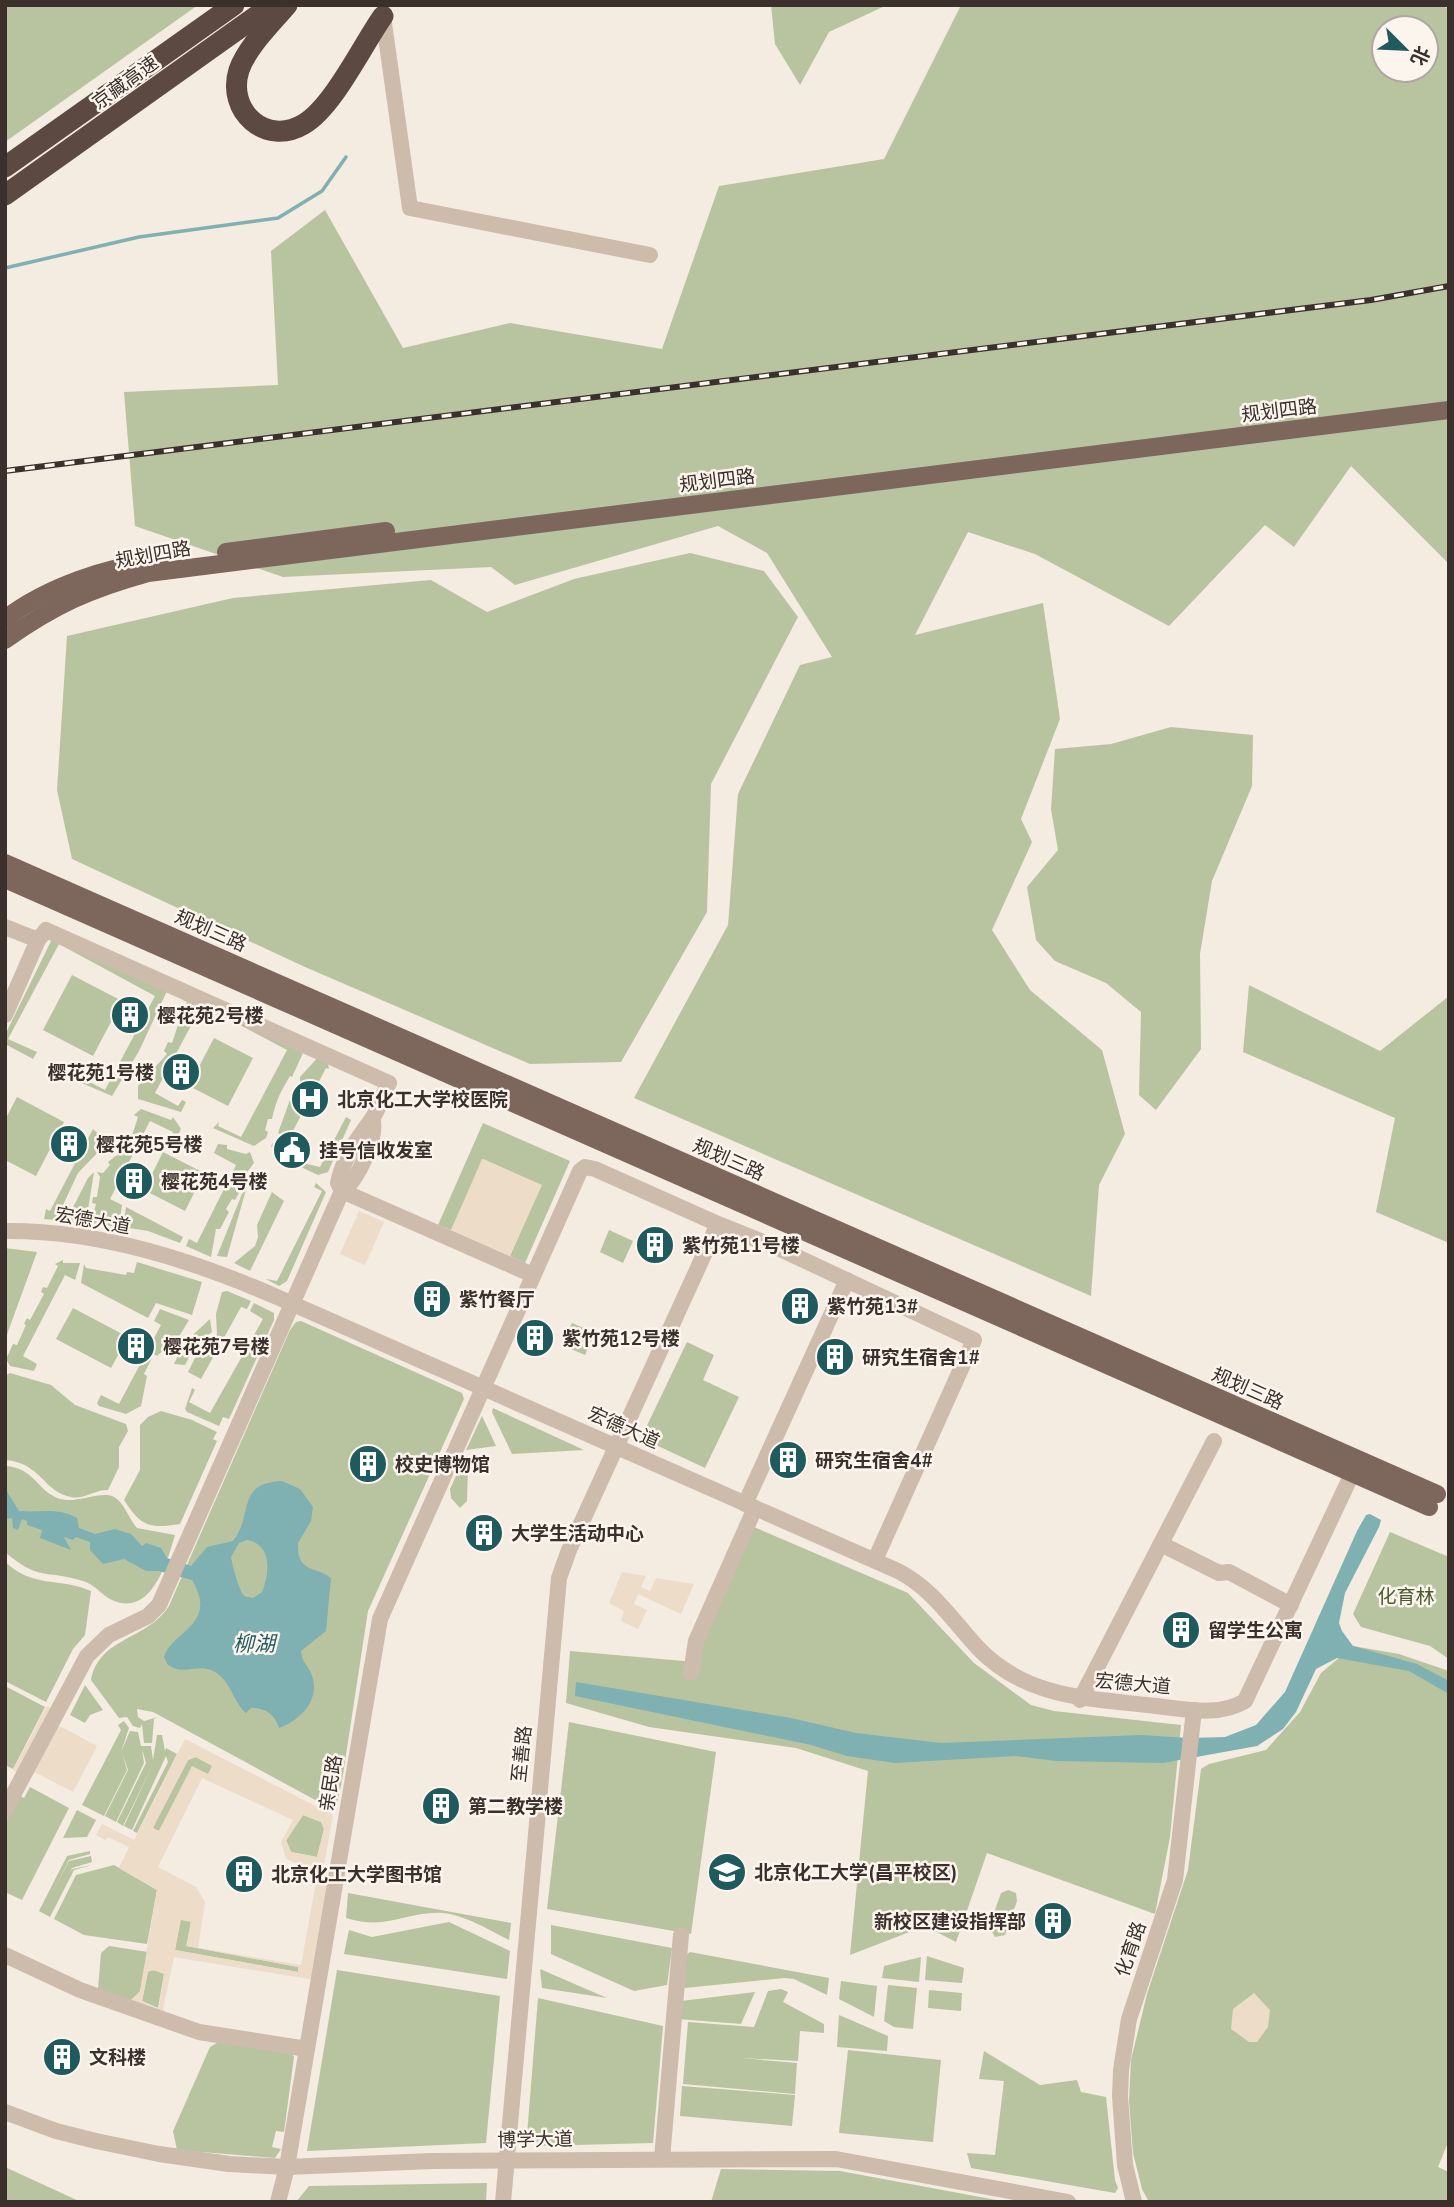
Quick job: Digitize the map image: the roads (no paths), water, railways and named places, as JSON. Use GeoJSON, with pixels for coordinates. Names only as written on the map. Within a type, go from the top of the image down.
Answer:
{"type":"FeatureCollection","features":[{"type":"Feature","properties":{"kind":"highway","name":"京藏高速"},"geometry":{"type":"LineString","coordinates":[[5,167],[234,5]]}},
{"type":"Feature","properties":{"kind":"highway","name":"京藏高速"},"geometry":{"type":"LineString","coordinates":[[5,195],[271,5]]}},
{"type":"Feature","properties":{"kind":"highway"},"geometry":{"type":"LineString","coordinates":[[287,5],[248,53],[240,68],[236,86],[238,102],[246,116],[266,131],[286,132],[303,126],[325,107],[382,11]]}},
{"type":"Feature","properties":{"kind":"main road","name":"规划四路"},"geometry":{"type":"LineString","coordinates":[[5,619],[72,582],[135,563],[1449,399]]}},
{"type":"Feature","properties":{"kind":"main road","name":"规划四路"},"geometry":{"type":"LineString","coordinates":[[5,640],[48,610],[104,585],[148,573],[1449,410]]}},
{"type":"Feature","properties":{"kind":"main road","name":"规划三路"},"geometry":{"type":"LineString","coordinates":[[5,863],[732,1191],[1352,1474],[1433,1501],[732,1191],[5,879]]}},
{"type":"Feature","properties":{"kind":"street"},"geometry":{"type":"LineString","coordinates":[[382,11],[410,208],[650,255]]}},
{"type":"Feature","properties":{"kind":"street"},"geometry":{"type":"LineString","coordinates":[[5,927],[38,940]]}},
{"type":"Feature","properties":{"kind":"street"},"geometry":{"type":"LineString","coordinates":[[5,1015],[38,940],[43,931],[51,932],[388,1083],[372,1119],[372,1139],[353,1182],[342,1191],[159,1605],[148,1616],[109,1635],[87,1656],[5,1810]]}},
{"type":"Feature","properties":{"kind":"street","name":"亲民路"},"geometry":{"type":"LineString","coordinates":[[278,2202],[287,2167],[380,1619],[481,1387],[580,1171],[586,1167],[718,1224]]}},
{"type":"Feature","properties":{"kind":"street"},"geometry":{"type":"LineString","coordinates":[[342,1191],[533,1275]]}},
{"type":"Feature","properties":{"kind":"street"},"geometry":{"type":"LineString","coordinates":[[718,1224],[974,1340],[875,1560]]}},
{"type":"Feature","properties":{"kind":"street","name":"至善路"},"geometry":{"type":"LineString","coordinates":[[503,2202],[559,1578],[615,1446],[718,1224]]}},
{"type":"Feature","properties":{"kind":"street","name":"宏德大道"},"geometry":{"type":"LineString","coordinates":[[5,1231],[59,1234],[149,1252],[222,1274],[875,1560],[915,1579],[939,1601],[981,1651],[1002,1668],[1044,1690],[1080,1700],[1194,1710],[1228,1709],[1245,1701],[1291,1605]]}},
{"type":"Feature","properties":{"kind":"street"},"geometry":{"type":"LineString","coordinates":[[691,1673],[696,1641],[846,1280]]}},
{"type":"Feature","properties":{"kind":"street"},"geometry":{"type":"LineString","coordinates":[[1080,1700],[1214,1441]]}},
{"type":"Feature","properties":{"kind":"street"},"geometry":{"type":"LineString","coordinates":[[1161,1544],[1219,1573],[1229,1573],[1291,1605],[1352,1474]]}},
{"type":"Feature","properties":{"kind":"street","name":"化育路"},"geometry":{"type":"LineString","coordinates":[[1134,2202],[1124,2153],[1121,2070],[1129,2019],[1173,1892],[1194,1729],[1194,1710]]}},
{"type":"Feature","properties":{"kind":"street"},"geometry":{"type":"LineString","coordinates":[[662,2159],[681,1935]]}},
{"type":"Feature","properties":{"kind":"street"},"geometry":{"type":"LineString","coordinates":[[5,1955],[80,1990],[199,2032],[307,2049]]}},
{"type":"Feature","properties":{"kind":"street","name":"博学大道"},"geometry":{"type":"LineString","coordinates":[[5,2112],[56,2131],[138,2151],[229,2164],[287,2167],[505,2160],[836,2159],[1068,2202]]}},
{"type":"Feature","properties":{"kind":"water","name":"柳湖"},"geometry":{"type":"Polygon","coordinates":[[[282,1481],[300,1489],[313,1507],[311,1521],[298,1543],[298,1553],[304,1564],[331,1578],[326,1631],[301,1651],[313,1681],[312,1698],[302,1713],[279,1728],[275,1719],[261,1709],[251,1708],[246,1713],[223,1679],[211,1670],[179,1670],[168,1665],[164,1657],[169,1648],[191,1626],[200,1607],[199,1595],[192,1580],[159,1571],[146,1571],[124,1559],[103,1564],[90,1550],[90,1542],[76,1537],[73,1540],[64,1537],[71,1550],[40,1538],[42,1530],[27,1525],[27,1521],[22,1519],[18,1530],[13,1528],[12,1518],[5,1519],[5,1488],[19,1511],[49,1511],[70,1515],[77,1518],[79,1528],[95,1534],[115,1529],[131,1534],[142,1546],[146,1543],[161,1548],[167,1558],[191,1566],[207,1547],[233,1541],[243,1521],[251,1494],[267,1483],[282,1481]],[[247,1540],[239,1543],[231,1557],[244,1596],[253,1598],[262,1592],[267,1576],[265,1553],[255,1543],[247,1540]]]}},
{"type":"Feature","properties":{"kind":"water"},"geometry":{"type":"Polygon","coordinates":[[[1370,1514],[1381,1520],[1345,1593],[1339,1623],[1342,1631],[1353,1646],[1417,1664],[1449,1681],[1449,1694],[1409,1671],[1337,1658],[1316,1669],[1296,1712],[1283,1729],[1257,1746],[1163,1763],[1056,1761],[1016,1756],[895,1763],[847,1756],[811,1745],[575,1696],[576,1682],[791,1718],[856,1733],[941,1743],[1141,1735],[1225,1737],[1256,1725],[1285,1692],[1357,1531],[1366,1515],[1370,1514]]]}},
{"type":"Feature","properties":{"kind":"waterway"},"geometry":{"type":"LineString","coordinates":[[5,268],[139,237],[278,218],[322,191],[346,157]]}},
{"type":"Feature","properties":{"kind":"railway"},"geometry":{"type":"LineString","coordinates":[[5,471],[1371,300],[1449,286]]}},
{"type":"Feature","properties":{"kind":"place","name":"樱花苑2号楼"},"geometry":{"type":"Point","coordinates":[130,1015]}},
{"type":"Feature","properties":{"kind":"place","name":"樱花苑1号楼"},"geometry":{"type":"Point","coordinates":[181,1072]}},
{"type":"Feature","properties":{"kind":"place","name":"北京化工大学校医院"},"geometry":{"type":"Point","coordinates":[310,1099]}},
{"type":"Feature","properties":{"kind":"place","name":"樱花苑5号楼"},"geometry":{"type":"Point","coordinates":[69,1144]}},
{"type":"Feature","properties":{"kind":"place","name":"挂号信收发室"},"geometry":{"type":"Point","coordinates":[292,1150]}},
{"type":"Feature","properties":{"kind":"place","name":"樱花苑4号楼"},"geometry":{"type":"Point","coordinates":[134,1181]}},
{"type":"Feature","properties":{"kind":"place","name":"紫竹苑11号楼"},"geometry":{"type":"Point","coordinates":[655,1245]}},
{"type":"Feature","properties":{"kind":"place","name":"紫竹餐厅"},"geometry":{"type":"Point","coordinates":[432,1299]}},
{"type":"Feature","properties":{"kind":"place","name":"紫竹苑13#"},"geometry":{"type":"Point","coordinates":[800,1306]}},
{"type":"Feature","properties":{"kind":"place","name":"紫竹苑12号楼"},"geometry":{"type":"Point","coordinates":[535,1338]}},
{"type":"Feature","properties":{"kind":"place","name":"樱花苑7号楼"},"geometry":{"type":"Point","coordinates":[136,1346]}},
{"type":"Feature","properties":{"kind":"place","name":"研究生宿舍1#"},"geometry":{"type":"Point","coordinates":[835,1357]}},
{"type":"Feature","properties":{"kind":"place","name":"研究生宿舍4#"},"geometry":{"type":"Point","coordinates":[788,1460]}},
{"type":"Feature","properties":{"kind":"place","name":"校史博物馆"},"geometry":{"type":"Point","coordinates":[368,1464]}},
{"type":"Feature","properties":{"kind":"place","name":"大学生活动中心"},"geometry":{"type":"Point","coordinates":[484,1533]}},
{"type":"Feature","properties":{"kind":"place","name":"留学生公寓"},"geometry":{"type":"Point","coordinates":[1181,1630]}},
{"type":"Feature","properties":{"kind":"place","name":"第二教学楼"},"geometry":{"type":"Point","coordinates":[441,1806]}},
{"type":"Feature","properties":{"kind":"place","name":"北京化工大学(昌平校区)"},"geometry":{"type":"Point","coordinates":[727,1872]}},
{"type":"Feature","properties":{"kind":"place","name":"北京化工大学图书馆"},"geometry":{"type":"Point","coordinates":[244,1874]}},
{"type":"Feature","properties":{"kind":"place","name":"新校区建设指挥部"},"geometry":{"type":"Point","coordinates":[1053,1921]}},
{"type":"Feature","properties":{"kind":"place","name":"文科楼"},"geometry":{"type":"Point","coordinates":[62,2057]}},
{"type":"Feature","properties":{"kind":"park label","name":"化育林"},"geometry":{"type":"Point","coordinates":[1406,1596]}}]}
